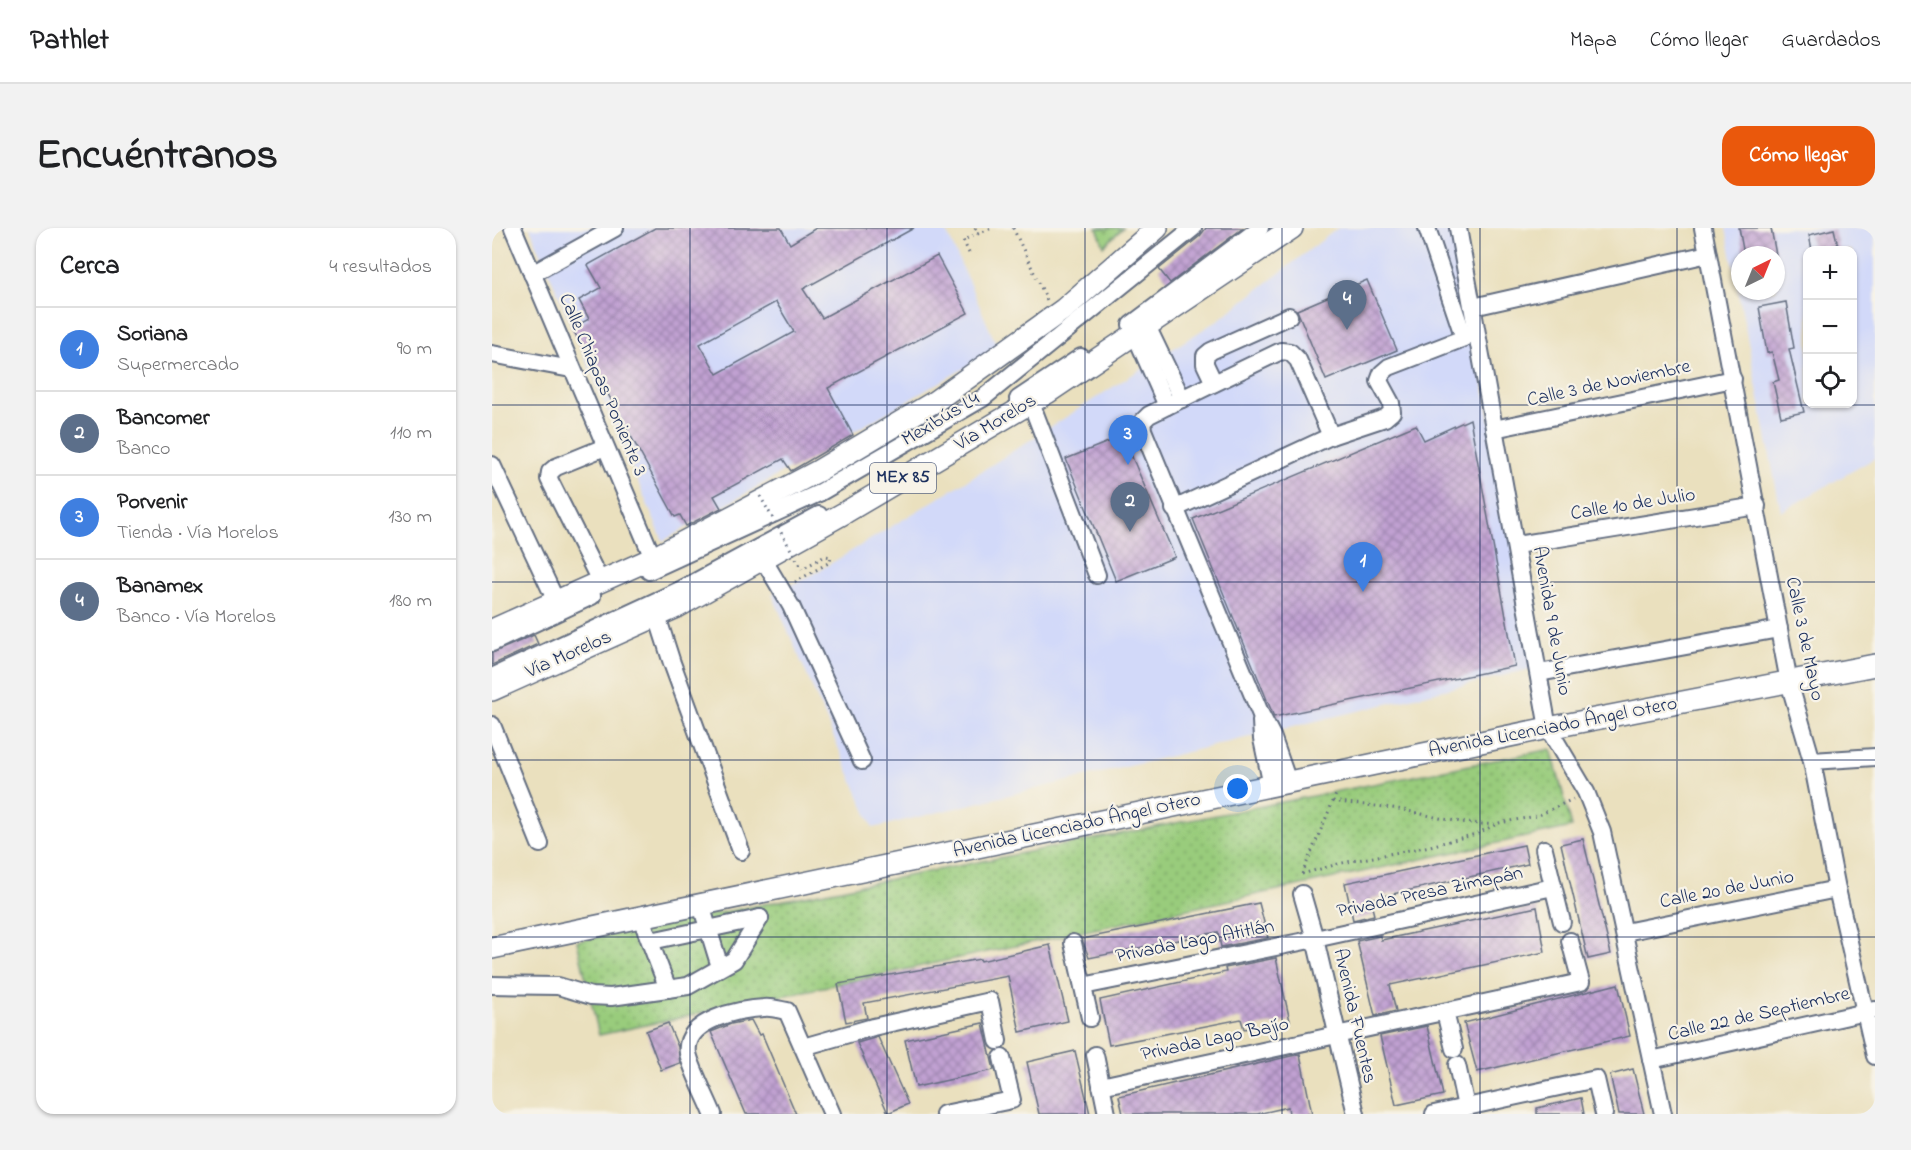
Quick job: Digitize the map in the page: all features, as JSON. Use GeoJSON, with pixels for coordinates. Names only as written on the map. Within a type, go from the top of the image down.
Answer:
{"type":"FeatureCollection","features":[{"type":"Feature","properties":{"kind":"main road","name":"MEX 85"},"geometry":{"type":"LineString","coordinates":[[492,630],[653,558],[819,471],[934,402],[1055,316],[1157,228]]}},
{"type":"Feature","properties":{"kind":"main road","name":"Vía Morelos"},"geometry":{"type":"LineString","coordinates":[[492,690],[677,607],[846,512],[1031,403],[1292,228]]}},
{"type":"Feature","properties":{"kind":"main road","name":"Avenida Licenciado Ángel Otero"},"geometry":{"type":"LineString","coordinates":[[492,948],[1548,728],[1875,665]]}},
{"type":"Feature","properties":{"kind":"street","name":"Calle Chiapas Poniente 3"},"geometry":{"type":"LineString","coordinates":[[513,228],[653,558]]}},
{"type":"Feature","properties":{"kind":"street"},"geometry":{"type":"LineString","coordinates":[[532,274],[615,228]]}},
{"type":"Feature","properties":{"kind":"street","name":"Mexibús L4"},"geometry":{"type":"LineString","coordinates":[[492,643],[819,493],[983,398],[1193,228]]}},
{"type":"Feature","properties":{"kind":"street","name":"Mexibús L4"},"geometry":{"type":"LineString","coordinates":[[492,676],[682,589],[831,510],[1020,398],[1095,349],[1260,228]]}},
{"type":"Feature","properties":{"kind":"street"},"geometry":{"type":"LineString","coordinates":[[1174,509],[1331,436],[1385,418],[1392,412],[1391,403],[1379,381],[1382,372],[1389,367],[1464,338],[1427,228]]}},
{"type":"Feature","properties":{"kind":"street","name":"Avenida 9 de Junio"},"geometry":{"type":"LineString","coordinates":[[1458,228],[1548,728],[1586,792],[1602,832],[1663,1114]]}},
{"type":"Feature","properties":{"kind":"street","name":"Calle 3 de Mayo"},"geometry":{"type":"LineString","coordinates":[[1702,228],[1733,379],[1789,682],[1812,761],[1837,889],[1871,1011],[1875,1056]]}},
{"type":"Feature","properties":{"kind":"street"},"geometry":{"type":"LineString","coordinates":[[1473,307],[1708,254]]}},
{"type":"Feature","properties":{"kind":"street"},"geometry":{"type":"LineString","coordinates":[[1214,383],[1205,364],[1204,356],[1289,316]]}},
{"type":"Feature","properties":{"kind":"street"},"geometry":{"type":"LineString","coordinates":[[1141,330],[1175,402]]}},
{"type":"Feature","properties":{"kind":"street"},"geometry":{"type":"LineString","coordinates":[[1280,784],[1272,736],[1174,509],[1143,430],[1142,422],[1149,415],[1281,351],[1290,352],[1298,360],[1331,436]]}},
{"type":"Feature","properties":{"kind":"street"},"geometry":{"type":"LineString","coordinates":[[492,354],[572,369]]}},
{"type":"Feature","properties":{"kind":"street","name":"Calle 3 de Noviembre"},"geometry":{"type":"LineString","coordinates":[[1494,429],[1733,379]]}},
{"type":"Feature","properties":{"kind":"street"},"geometry":{"type":"LineString","coordinates":[[1031,403],[1097,575]]}},
{"type":"Feature","properties":{"kind":"street"},"geometry":{"type":"LineString","coordinates":[[600,582],[549,479],[550,472],[556,467],[605,447]]}},
{"type":"Feature","properties":{"kind":"street"},"geometry":{"type":"LineString","coordinates":[[492,465],[556,601]]}},
{"type":"Feature","properties":{"kind":"street","name":"Calle 10 de Julio"},"geometry":{"type":"LineString","coordinates":[[1516,545],[1757,506]]}},
{"type":"Feature","properties":{"kind":"street"},"geometry":{"type":"LineString","coordinates":[[763,559],[791,606],[862,761]]}},
{"type":"Feature","properties":{"kind":"street"},"geometry":{"type":"LineString","coordinates":[[657,616],[741,851]]}},
{"type":"Feature","properties":{"kind":"street"},"geometry":{"type":"LineString","coordinates":[[1539,673],[1779,629]]}},
{"type":"Feature","properties":{"kind":"street"},"geometry":{"type":"LineString","coordinates":[[492,725],[540,844]]}},
{"type":"Feature","properties":{"kind":"street"},"geometry":{"type":"LineString","coordinates":[[1812,761],[1875,757]]}},
{"type":"Feature","properties":{"kind":"street","name":"Privada Presa Zimapán"},"geometry":{"type":"LineString","coordinates":[[1544,849],[1562,922]]}},
{"type":"Feature","properties":{"kind":"street","name":"Privada Presa Zimapán"},"geometry":{"type":"LineString","coordinates":[[1315,939],[1553,887]]}},
{"type":"Feature","properties":{"kind":"street","name":"Calle 20 de Junio"},"geometry":{"type":"LineString","coordinates":[[1625,932],[1837,889]]}},
{"type":"Feature","properties":{"kind":"street","name":"Avenida Fuentes"},"geometry":{"type":"LineString","coordinates":[[1302,894],[1315,939],[1356,1114]]}},
{"type":"Feature","properties":{"kind":"street"},"geometry":{"type":"LineString","coordinates":[[701,905],[720,968]]}},
{"type":"Feature","properties":{"kind":"street"},"geometry":{"type":"LineString","coordinates":[[641,918],[668,989]]}},
{"type":"Feature","properties":{"kind":"street"},"geometry":{"type":"LineString","coordinates":[[492,985],[558,986],[591,996],[611,997],[688,986],[734,960],[760,918],[651,941]]}},
{"type":"Feature","properties":{"kind":"street","name":"Privada Lago Atitlán"},"geometry":{"type":"LineString","coordinates":[[1083,986],[1315,939]]}},
{"type":"Feature","properties":{"kind":"street","name":"Privada Lago Bajío"},"geometry":{"type":"LineString","coordinates":[[1101,1086],[1581,982],[1570,942]]}},
{"type":"Feature","properties":{"kind":"street"},"geometry":{"type":"LineString","coordinates":[[1073,943],[1090,1018]]}},
{"type":"Feature","properties":{"kind":"street"},"geometry":{"type":"LineString","coordinates":[[803,1047],[873,1027],[990,1001],[998,1041]]}},
{"type":"Feature","properties":{"kind":"street"},"geometry":{"type":"LineString","coordinates":[[713,1114],[688,1054],[688,1041],[692,1032],[730,1013],[765,1008],[787,1011],[832,1114]]}},
{"type":"Feature","properties":{"kind":"street","name":"Calle 22 de Septiembre"},"geometry":{"type":"LineString","coordinates":[[1651,1060],[1871,1011]]}},
{"type":"Feature","properties":{"kind":"street"},"geometry":{"type":"LineString","coordinates":[[1445,1012],[1466,1107]]}},
{"type":"Feature","properties":{"kind":"street"},"geometry":{"type":"LineString","coordinates":[[1095,1055],[1107,1114]]}},
{"type":"Feature","properties":{"kind":"street"},"geometry":{"type":"LineString","coordinates":[[944,1114],[1012,1100],[1002,1058]]}},
{"type":"Feature","properties":{"kind":"street"},"geometry":{"type":"LineString","coordinates":[[1434,1114],[1596,1079],[1604,1114]]}},
{"type":"Feature","properties":{"kind":"path"},"geometry":{"type":"LineString","coordinates":[[975,228],[978,234]]}},
{"type":"Feature","properties":{"kind":"path"},"geometry":{"type":"LineString","coordinates":[[969,253],[963,240],[992,228]]}},
{"type":"Feature","properties":{"kind":"path"},"geometry":{"type":"LineString","coordinates":[[1013,228],[1055,316]]}},
{"type":"Feature","properties":{"kind":"path"},"geometry":{"type":"LineString","coordinates":[[760,496],[802,569],[825,556],[831,557],[830,562],[781,590]]}},
{"type":"Feature","properties":{"kind":"path"},"geometry":{"type":"LineString","coordinates":[[1302,894],[1302,874],[1344,771]]}},
{"type":"Feature","properties":{"kind":"path"},"geometry":{"type":"LineString","coordinates":[[1333,801],[1357,806],[1396,808],[1477,825],[1499,824],[1537,816],[1586,792]]}},
{"type":"Feature","properties":{"kind":"path"},"geometry":{"type":"LineString","coordinates":[[1302,874],[1342,863],[1430,846],[1476,834],[1499,824]]}},
{"type":"Feature","properties":{"kind":"shaded area"},"geometry":{"type":"Polygon","coordinates":[[[530,228],[945,228],[997,346],[977,361],[663,541],[530,228]]]}},
{"type":"Feature","properties":{"kind":"shaded area"},"geometry":{"type":"Polygon","coordinates":[[[1338,228],[1455,228],[1535,668],[873,828],[772,594],[812,575],[963,483],[1221,318],[1338,228]]]}},
{"type":"Feature","properties":{"kind":"shaded area"},"geometry":{"type":"Polygon","coordinates":[[[1726,228],[1875,228],[1875,458],[1781,512],[1740,300],[1785,300],[1785,246],[1731,246],[1731,254],[1726,228]]]}},
{"type":"Feature","properties":{"kind":"green space"},"geometry":{"type":"Polygon","coordinates":[[[1097,228],[1123,228],[1104,246],[1097,228]]]}},
{"type":"Feature","properties":{"kind":"green space"},"geometry":{"type":"Polygon","coordinates":[[[1551,749],[1572,827],[599,1035],[577,941],[1551,749]]]}},
{"type":"Feature","properties":{"kind":"building"},"geometry":{"type":"Polygon","coordinates":[[[655,228],[781,228],[790,244],[816,228],[914,228],[803,289],[822,318],[937,256],[968,313],[828,388],[853,435],[791,471],[783,459],[714,496],[721,508],[686,526],[680,515],[675,517],[572,328],[589,319],[579,300],[601,288],[588,265],[655,228]],[[776,302],[700,344],[717,374],[794,332],[776,302]]]}},
{"type":"Feature","properties":{"kind":"building"},"geometry":{"type":"Polygon","coordinates":[[[1206,228],[1243,228],[1170,283],[1159,269],[1200,236],[1206,228]]]}},
{"type":"Feature","properties":{"kind":"building"},"geometry":{"type":"Polygon","coordinates":[[[1739,228],[1771,228],[1774,246],[1742,246],[1739,228]]]}},
{"type":"Feature","properties":{"kind":"building"},"geometry":{"type":"Polygon","coordinates":[[[1834,229],[1838,246],[1811,246],[1809,235],[1834,229]]]}},
{"type":"Feature","properties":{"kind":"building"},"geometry":{"type":"Polygon","coordinates":[[[1367,280],[1397,350],[1326,380],[1297,310],[1367,280]]]}},
{"type":"Feature","properties":{"kind":"building"},"geometry":{"type":"Polygon","coordinates":[[[1786,302],[1794,348],[1789,349],[1804,412],[1781,417],[1773,382],[1779,380],[1772,352],[1767,353],[1759,307],[1786,302]]]}},
{"type":"Feature","properties":{"kind":"building"},"geometry":{"type":"Polygon","coordinates":[[[1470,419],[1515,666],[1274,717],[1193,519],[1416,425],[1424,440],[1470,419]]]}},
{"type":"Feature","properties":{"kind":"building"},"geometry":{"type":"Polygon","coordinates":[[[1123,436],[1175,557],[1116,581],[1066,459],[1123,436]]]}},
{"type":"Feature","properties":{"kind":"building"},"geometry":{"type":"Polygon","coordinates":[[[534,635],[538,644],[492,665],[492,653],[534,635]]]}},
{"type":"Feature","properties":{"kind":"building"},"geometry":{"type":"Polygon","coordinates":[[[1583,839],[1611,954],[1588,959],[1561,844],[1583,839]]]}},
{"type":"Feature","properties":{"kind":"building"},"geometry":{"type":"Polygon","coordinates":[[[1524,845],[1528,864],[1370,899],[1374,915],[1353,920],[1345,883],[1524,845]]]}},
{"type":"Feature","properties":{"kind":"building"},"geometry":{"type":"Polygon","coordinates":[[[1259,903],[1268,938],[1221,947],[1218,932],[1089,958],[1082,939],[1259,903]]]}},
{"type":"Feature","properties":{"kind":"building"},"geometry":{"type":"Polygon","coordinates":[[[1537,907],[1545,952],[1390,985],[1396,1011],[1375,1016],[1357,941],[1380,936],[1381,940],[1537,907]]]}},
{"type":"Feature","properties":{"kind":"building"},"geometry":{"type":"Polygon","coordinates":[[[1050,945],[1068,1021],[1020,1032],[1008,976],[864,1003],[867,1018],[846,1022],[838,984],[980,959],[981,961],[1050,945]]]}},
{"type":"Feature","properties":{"kind":"building"},"geometry":{"type":"Polygon","coordinates":[[[1276,958],[1290,1021],[1244,1029],[1241,1019],[1109,1045],[1100,1000],[1226,972],[1225,968],[1276,958]]]}},
{"type":"Feature","properties":{"kind":"building"},"geometry":{"type":"Polygon","coordinates":[[[1618,984],[1630,1036],[1477,1072],[1464,1023],[1618,984]]]}},
{"type":"Feature","properties":{"kind":"building"},"geometry":{"type":"Polygon","coordinates":[[[751,1020],[759,1035],[762,1034],[796,1114],[746,1114],[711,1032],[731,1024],[751,1020]]]}},
{"type":"Feature","properties":{"kind":"building"},"geometry":{"type":"Polygon","coordinates":[[[668,1023],[678,1047],[680,1063],[661,1070],[646,1031],[668,1023]]]}},
{"type":"Feature","properties":{"kind":"building"},"geometry":{"type":"Polygon","coordinates":[[[983,1023],[994,1070],[916,1087],[905,1040],[983,1023]]]}},
{"type":"Feature","properties":{"kind":"building"},"geometry":{"type":"Polygon","coordinates":[[[1427,1026],[1443,1095],[1396,1105],[1380,1036],[1427,1026]]]}},
{"type":"Feature","properties":{"kind":"building"},"geometry":{"type":"Polygon","coordinates":[[[878,1037],[908,1104],[888,1113],[857,1043],[878,1037]]]}},
{"type":"Feature","properties":{"kind":"building"},"geometry":{"type":"Polygon","coordinates":[[[1075,1051],[1090,1114],[1039,1114],[1027,1062],[1075,1051]]]}},
{"type":"Feature","properties":{"kind":"building"},"geometry":{"type":"Polygon","coordinates":[[[1300,1054],[1312,1114],[1289,1114],[1288,1107],[1257,1114],[1123,1114],[1119,1096],[1300,1054]]]}},
{"type":"Feature","properties":{"kind":"building"},"geometry":{"type":"Polygon","coordinates":[[[1633,1069],[1644,1114],[1619,1114],[1610,1075],[1633,1069]]]}},
{"type":"Feature","properties":{"kind":"building"},"geometry":{"type":"Polygon","coordinates":[[[1581,1098],[1584,1114],[1537,1114],[1537,1108],[1581,1098]]]}},
{"type":"Feature","properties":{"kind":"place","name":"Banamex"},"geometry":{"type":"Point","coordinates":[1347,330]}},
{"type":"Feature","properties":{"kind":"place","name":"Porvenir"},"geometry":{"type":"Point","coordinates":[1128,465]}},
{"type":"Feature","properties":{"kind":"place","name":"Bancomer"},"geometry":{"type":"Point","coordinates":[1130,532]}},
{"type":"Feature","properties":{"kind":"place","name":"Soriana"},"geometry":{"type":"Point","coordinates":[1363,592]}}]}
